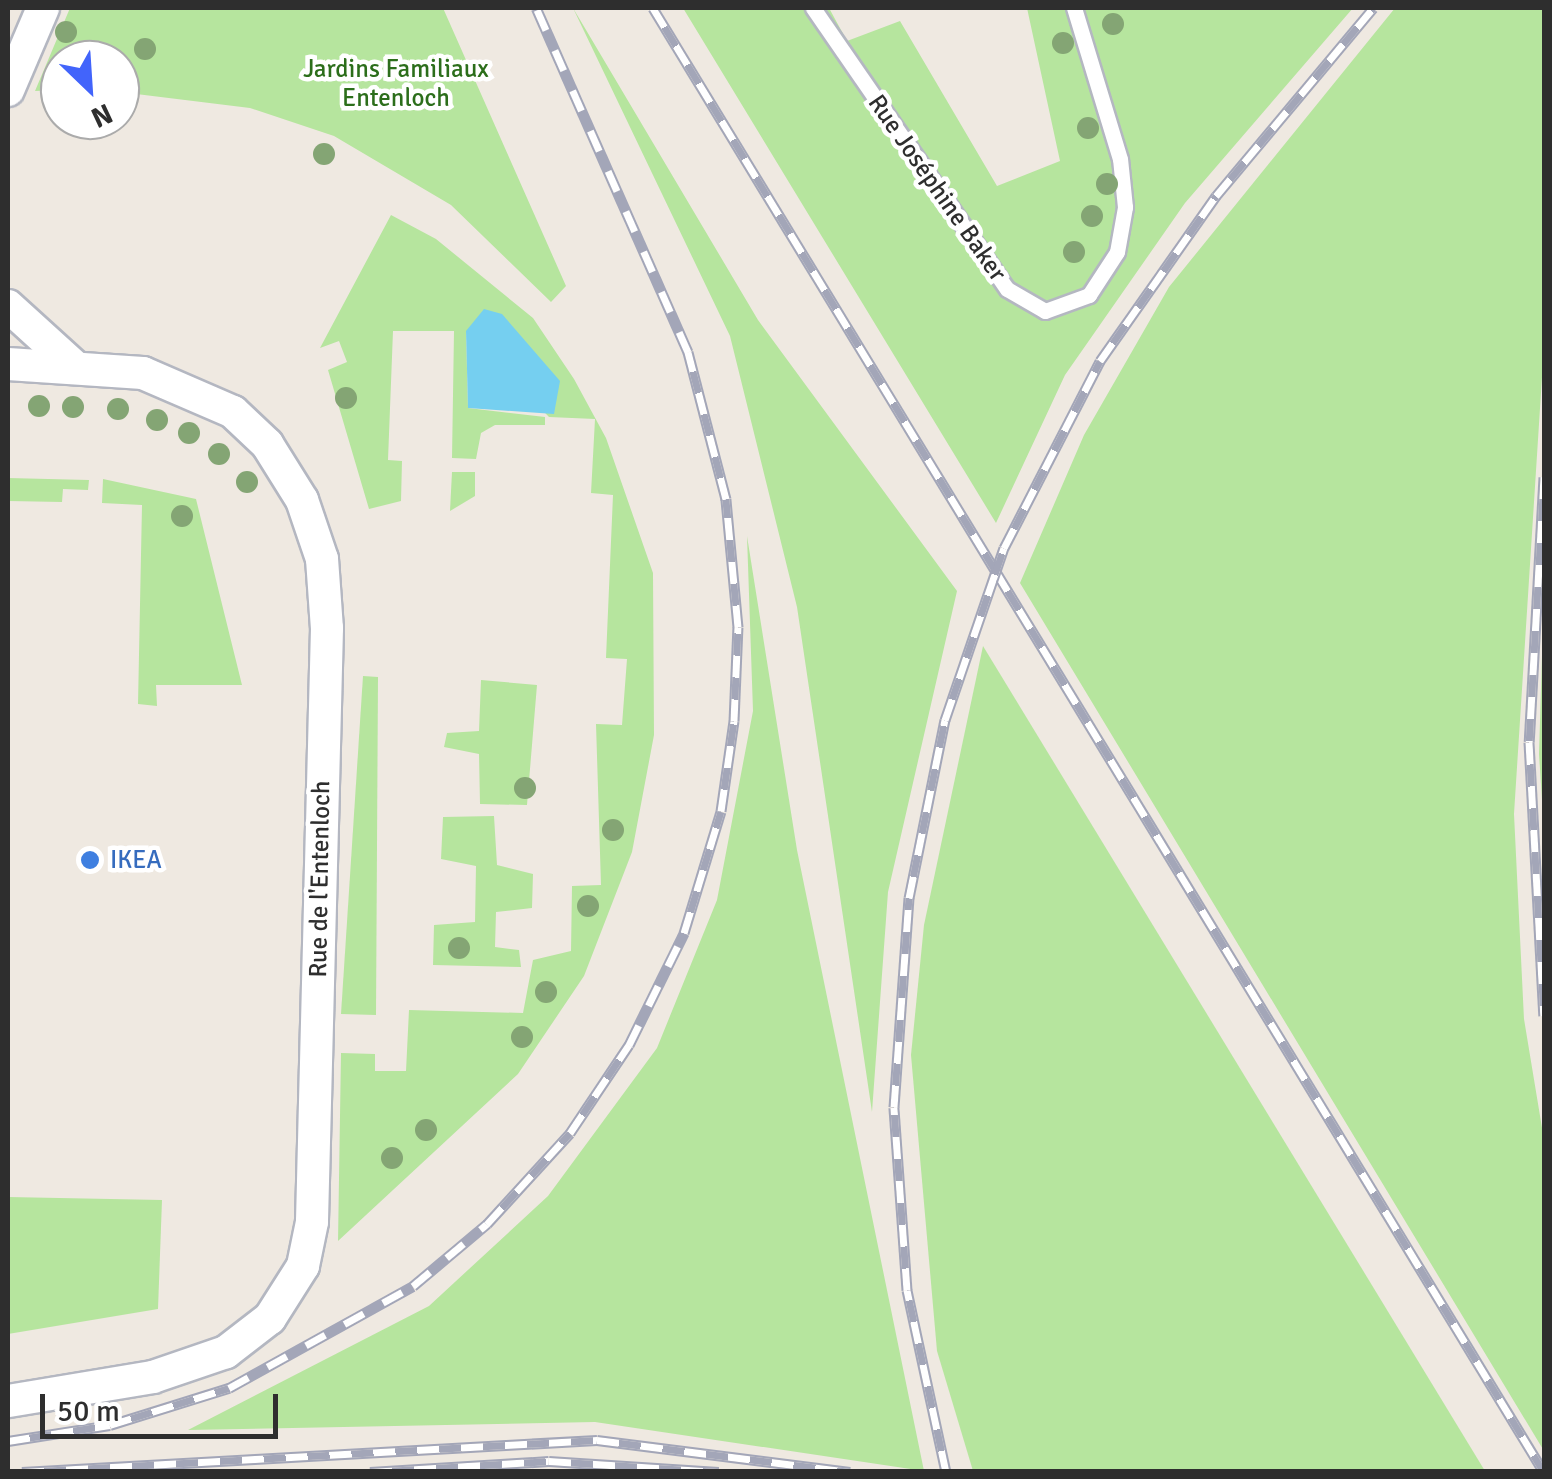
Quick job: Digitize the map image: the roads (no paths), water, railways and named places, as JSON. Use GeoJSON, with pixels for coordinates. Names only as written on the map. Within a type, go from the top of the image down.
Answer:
{"type":"FeatureCollection","features":[{"type":"Feature","properties":{"kind":"street"},"geometry":{"type":"LineString","coordinates":[[8,90],[44,8]]}},
{"type":"Feature","properties":{"kind":"street"},"geometry":{"type":"LineString","coordinates":[[8,306],[74,366]]}},
{"type":"Feature","properties":{"kind":"street","name":"Rue de l'Entenloch"},"geometry":{"type":"LineString","coordinates":[[8,364],[74,366],[179,383],[233,412],[288,473],[315,530],[327,628],[312,1222],[292,1287],[226,1352],[139,1380],[8,1402]]}},
{"type":"Feature","properties":{"kind":"lane","name":"Rue Joséphine Baker"},"geometry":{"type":"LineString","coordinates":[[813,8],[1007,289],[1045,311],[1089,295],[1117,252],[1124,218],[1120,159],[1074,8]]}},
{"type":"Feature","properties":{"kind":"water"},"geometry":{"type":"Polygon","coordinates":[[[484,309],[502,314],[560,381],[554,414],[468,408],[466,331],[484,309]]]}},
{"type":"Feature","properties":{"kind":"railway"},"geometry":{"type":"LineString","coordinates":[[8,1441],[110,1425],[229,1388],[413,1286],[487,1224],[570,1133],[629,1045],[684,933],[721,811],[734,721],[738,627],[726,499],[688,352],[536,8]]}},
{"type":"Feature","properties":{"kind":"railway"},"geometry":{"type":"LineString","coordinates":[[653,8],[1544,1472]]}},
{"type":"Feature","properties":{"kind":"railway"},"geometry":{"type":"LineString","coordinates":[[946,1472],[907,1290],[894,1107],[909,898],[945,720],[1004,548],[1100,361],[1216,196],[1373,8]]}},
{"type":"Feature","properties":{"kind":"railway"},"geometry":{"type":"LineString","coordinates":[[1544,477],[1529,742],[1544,1016]]}},
{"type":"Feature","properties":{"kind":"railway"},"geometry":{"type":"LineString","coordinates":[[22,1472],[597,1440],[850,1472]]}},
{"type":"Feature","properties":{"kind":"railway"},"geometry":{"type":"LineString","coordinates":[[370,1472],[549,1461],[719,1472]]}},
{"type":"Feature","properties":{"kind":"place","name":"IKEA"},"geometry":{"type":"Point","coordinates":[90,860]}},
{"type":"Feature","properties":{"kind":"park label","name":"Jardins Familiaux Entenloch"},"geometry":{"type":"Point","coordinates":[396,84]}}]}
